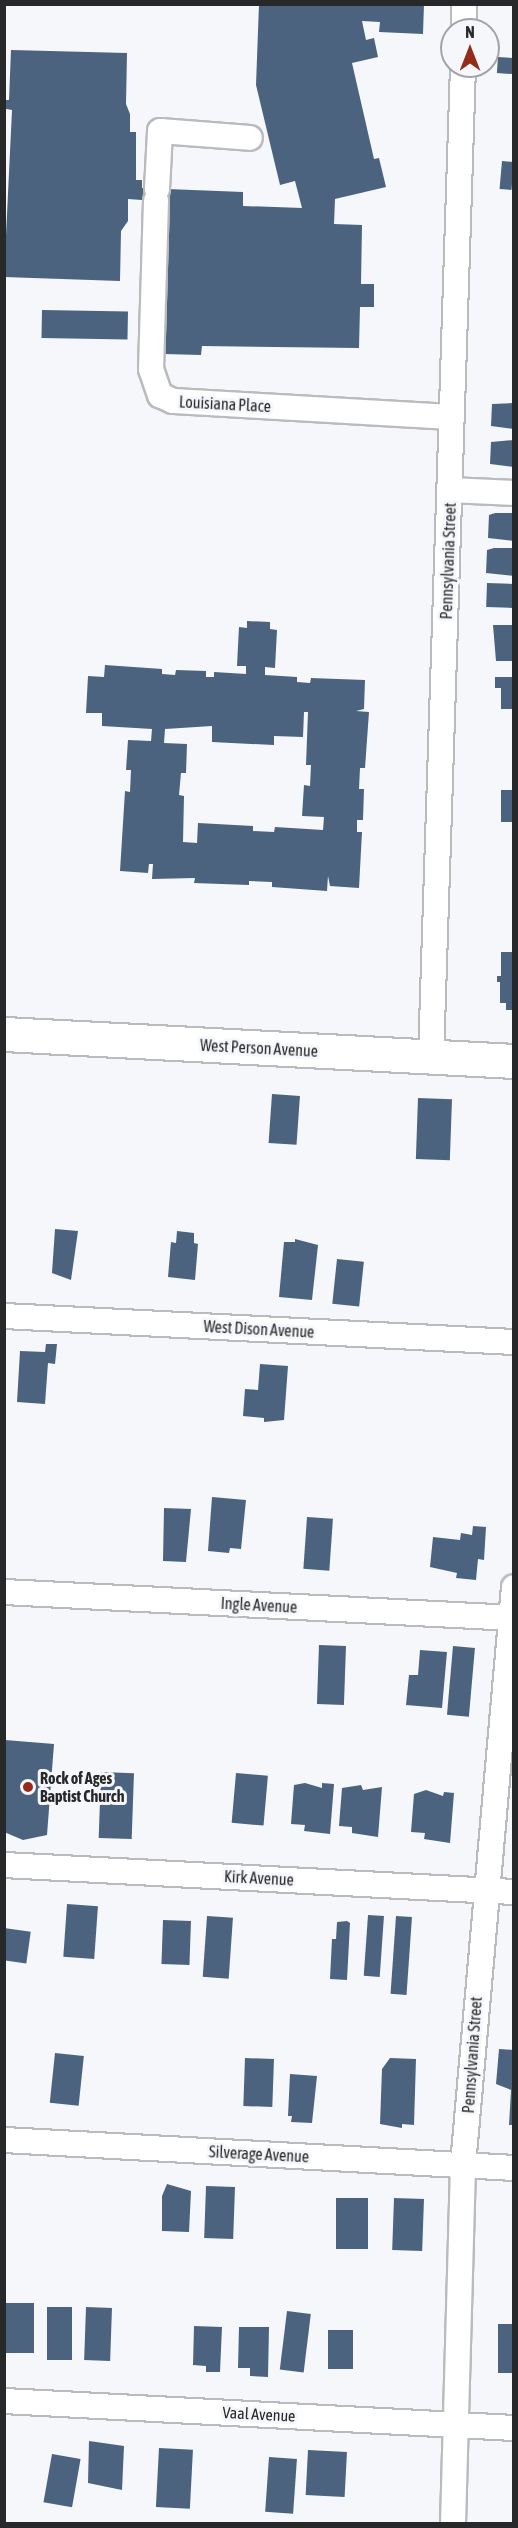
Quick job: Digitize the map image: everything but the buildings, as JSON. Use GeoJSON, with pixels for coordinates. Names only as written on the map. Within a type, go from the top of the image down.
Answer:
{"type":"FeatureCollection","features":[{"type":"Feature","properties":{"kind":"street","name":"Pennsylvania Street"},"geometry":{"type":"LineString","coordinates":[[431,1057],[463,78]]}},
{"type":"Feature","properties":{"kind":"street","name":"Louisiana Place"},"geometry":{"type":"LineString","coordinates":[[250,138],[160,131],[151,369],[160,395],[173,401],[452,417]]}},
{"type":"Feature","properties":{"kind":"street"},"geometry":{"type":"LineString","coordinates":[[450,490],[513,493]]}},
{"type":"Feature","properties":{"kind":"street","name":"West Person Avenue"},"geometry":{"type":"LineString","coordinates":[[4,1034],[513,1061]]}},
{"type":"Feature","properties":{"kind":"street","name":"West Dison Avenue"},"geometry":{"type":"LineString","coordinates":[[4,1316],[513,1342]]}},
{"type":"Feature","properties":{"kind":"street","name":"Pennsylvania Street"},"geometry":{"type":"LineString","coordinates":[[453,2523],[463,2165],[513,1587]]}},
{"type":"Feature","properties":{"kind":"street","name":"Ingle Avenue"},"geometry":{"type":"LineString","coordinates":[[4,1592],[512,1618]]}},
{"type":"Feature","properties":{"kind":"street","name":"Kirk Avenue"},"geometry":{"type":"LineString","coordinates":[[4,1865],[513,1892]]}},
{"type":"Feature","properties":{"kind":"street","name":"Silverage Avenue"},"geometry":{"type":"LineString","coordinates":[[4,2140],[513,2168]]}},
{"type":"Feature","properties":{"kind":"street","name":"Vaal Avenue"},"geometry":{"type":"LineString","coordinates":[[4,2401],[513,2428]]}},
{"type":"Feature","properties":{"kind":"place","name":"Rock of Ages Baptist Church"},"geometry":{"type":"Point","coordinates":[28,1787]}}]}
